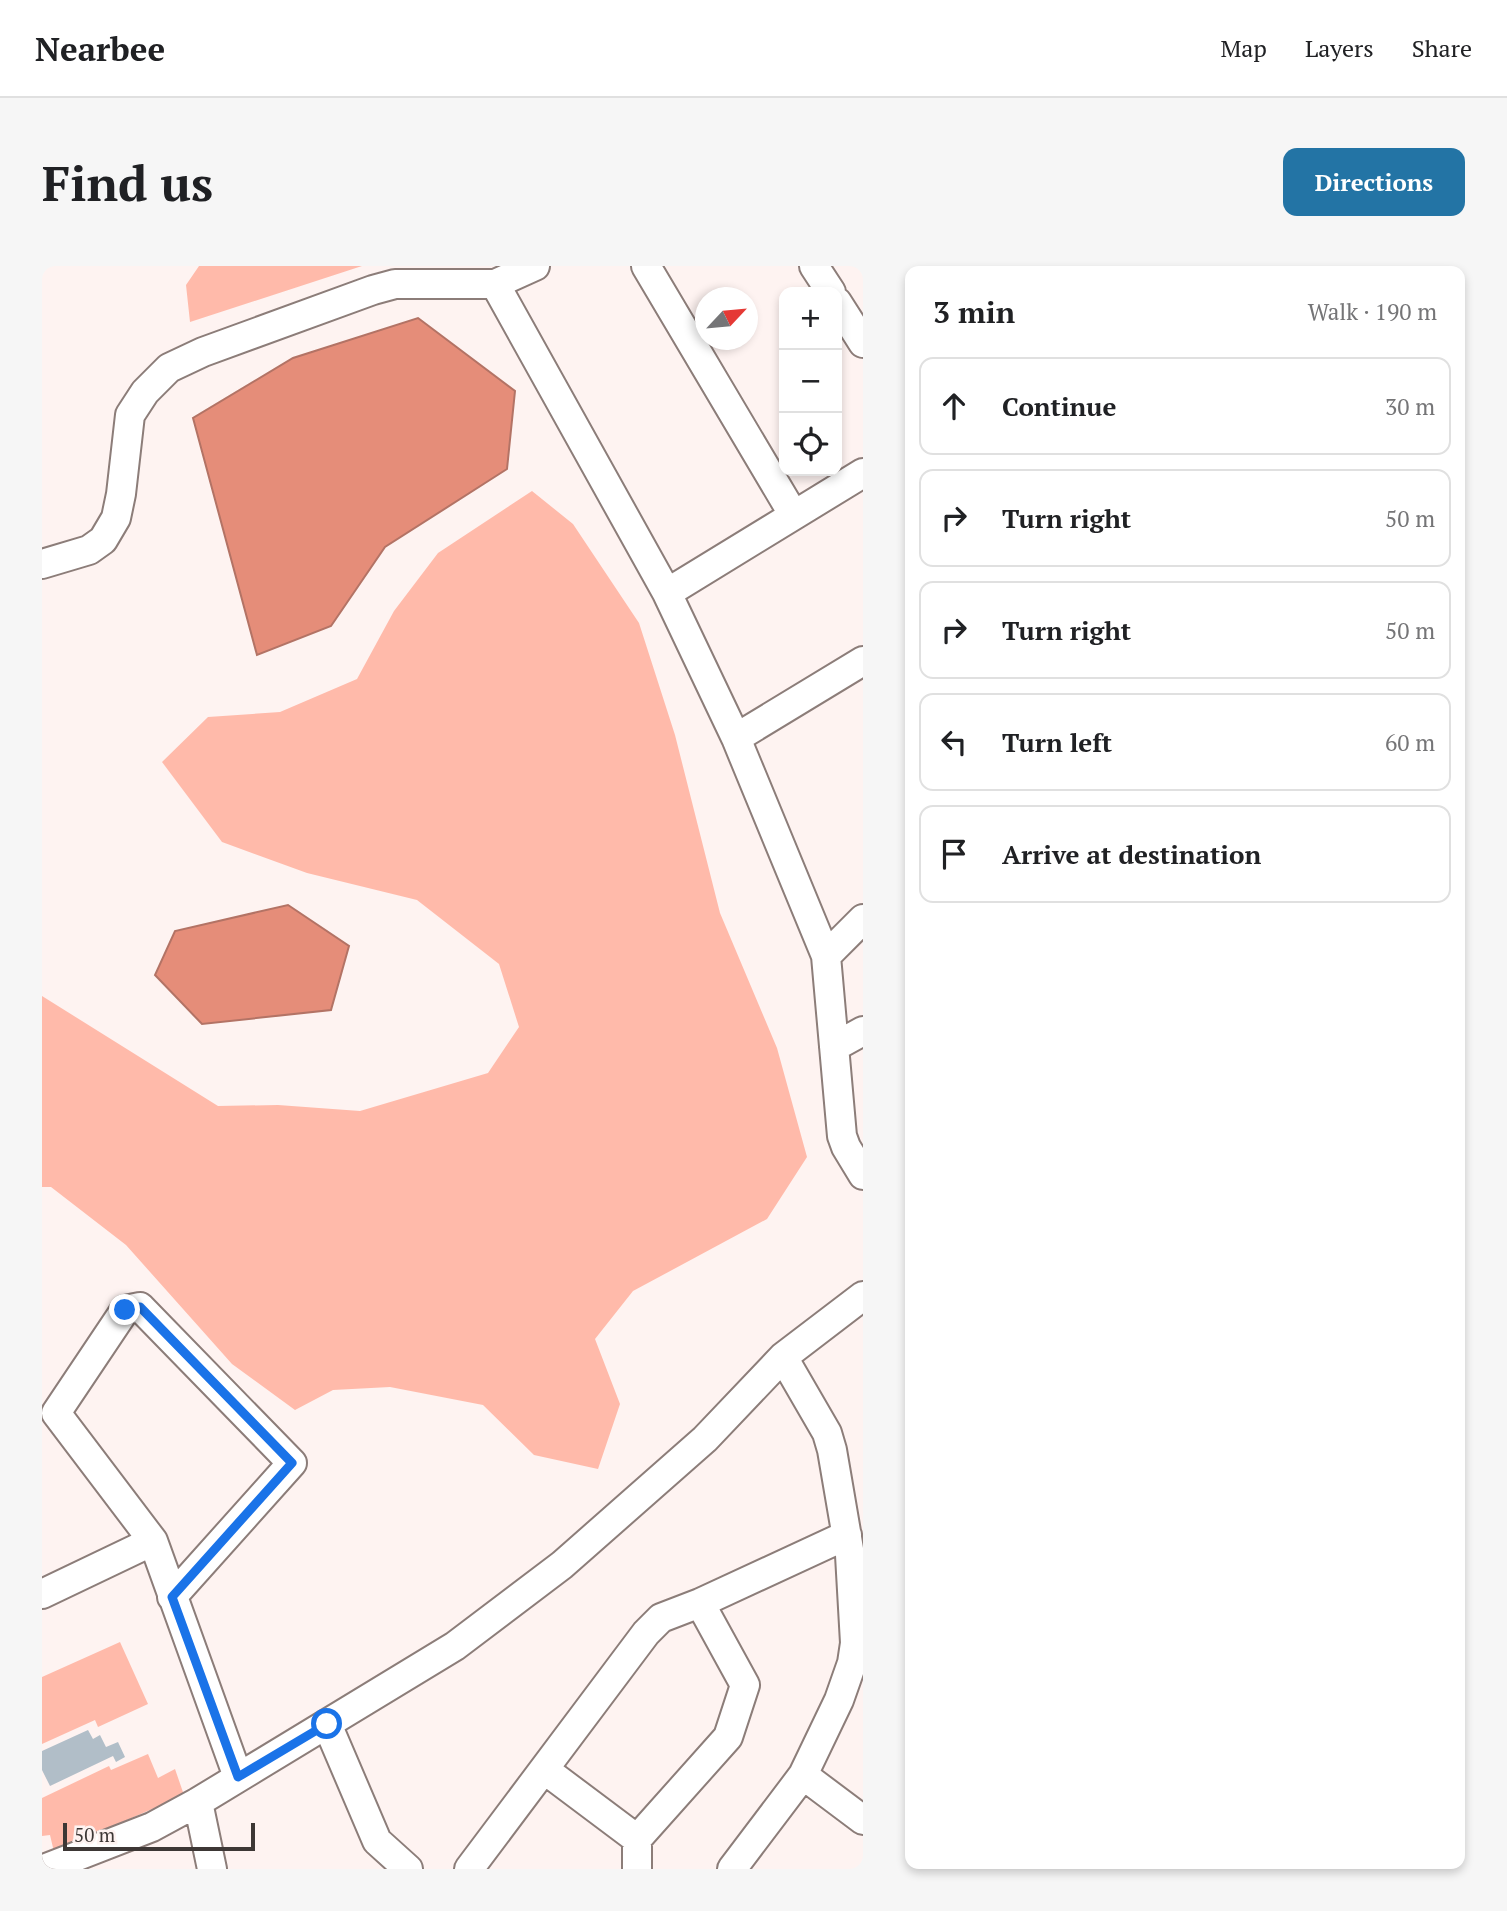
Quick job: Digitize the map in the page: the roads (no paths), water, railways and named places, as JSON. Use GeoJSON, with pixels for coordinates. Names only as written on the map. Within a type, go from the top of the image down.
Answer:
{"type":"FeatureCollection","features":[{"type":"Feature","properties":{"kind":"street"},"geometry":{"type":"LineString","coordinates":[[42,564],[89,550],[103,540],[116,518],[130,415],[145,392],[169,368],[203,352],[384,287],[427,283],[495,284],[535,266]]}},
{"type":"Feature","properties":{"kind":"street"},"geometry":{"type":"LineString","coordinates":[[646,266],[793,514]]}},
{"type":"Feature","properties":{"kind":"street"},"geometry":{"type":"LineString","coordinates":[[814,266],[828,287]]}},
{"type":"Feature","properties":{"kind":"street"},"geometry":{"type":"LineString","coordinates":[[495,284],[667,593],[736,738],[826,956],[842,1136],[863,1175]]}},
{"type":"Feature","properties":{"kind":"street"},"geometry":{"type":"LineString","coordinates":[[842,310],[863,343]]}},
{"type":"Feature","properties":{"kind":"street"},"geometry":{"type":"LineString","coordinates":[[667,593],[863,473]]}},
{"type":"Feature","properties":{"kind":"street"},"geometry":{"type":"LineString","coordinates":[[736,738],[863,661]]}},
{"type":"Feature","properties":{"kind":"street"},"geometry":{"type":"LineString","coordinates":[[826,956],[863,919]]}},
{"type":"Feature","properties":{"kind":"street"},"geometry":{"type":"LineString","coordinates":[[834,1047],[863,1031]]}},
{"type":"Feature","properties":{"kind":"street"},"geometry":{"type":"LineString","coordinates":[[49,1868],[152,1827],[198,1802],[455,1646],[562,1565],[705,1439],[783,1357],[863,1296]]}},
{"type":"Feature","properties":{"kind":"street"},"geometry":{"type":"LineString","coordinates":[[172,1597],[292,1463],[140,1307],[125,1310],[49,1416],[153,1541],[172,1597],[238,1777]]}},
{"type":"Feature","properties":{"kind":"street"},"geometry":{"type":"LineString","coordinates":[[732,1869],[803,1775],[858,1663],[855,1643],[853,1547],[827,1433],[783,1357]]}},
{"type":"Feature","properties":{"kind":"street"},"geometry":{"type":"LineString","coordinates":[[42,1594],[153,1541]]}},
{"type":"Feature","properties":{"kind":"street"},"geometry":{"type":"LineString","coordinates":[[469,1869],[646,1633],[661,1618],[853,1547]]}},
{"type":"Feature","properties":{"kind":"street"},"geometry":{"type":"LineString","coordinates":[[637,1869],[637,1839],[728,1737],[745,1685],[699,1603]]}},
{"type":"Feature","properties":{"kind":"street"},"geometry":{"type":"LineString","coordinates":[[327,1724],[377,1842],[408,1869]]}},
{"type":"Feature","properties":{"kind":"street"},"geometry":{"type":"LineString","coordinates":[[545,1770],[637,1839]]}},
{"type":"Feature","properties":{"kind":"street"},"geometry":{"type":"LineString","coordinates":[[803,1775],[863,1820]]}},
{"type":"Feature","properties":{"kind":"street"},"geometry":{"type":"LineString","coordinates":[[198,1802],[212,1869]]}}]}
